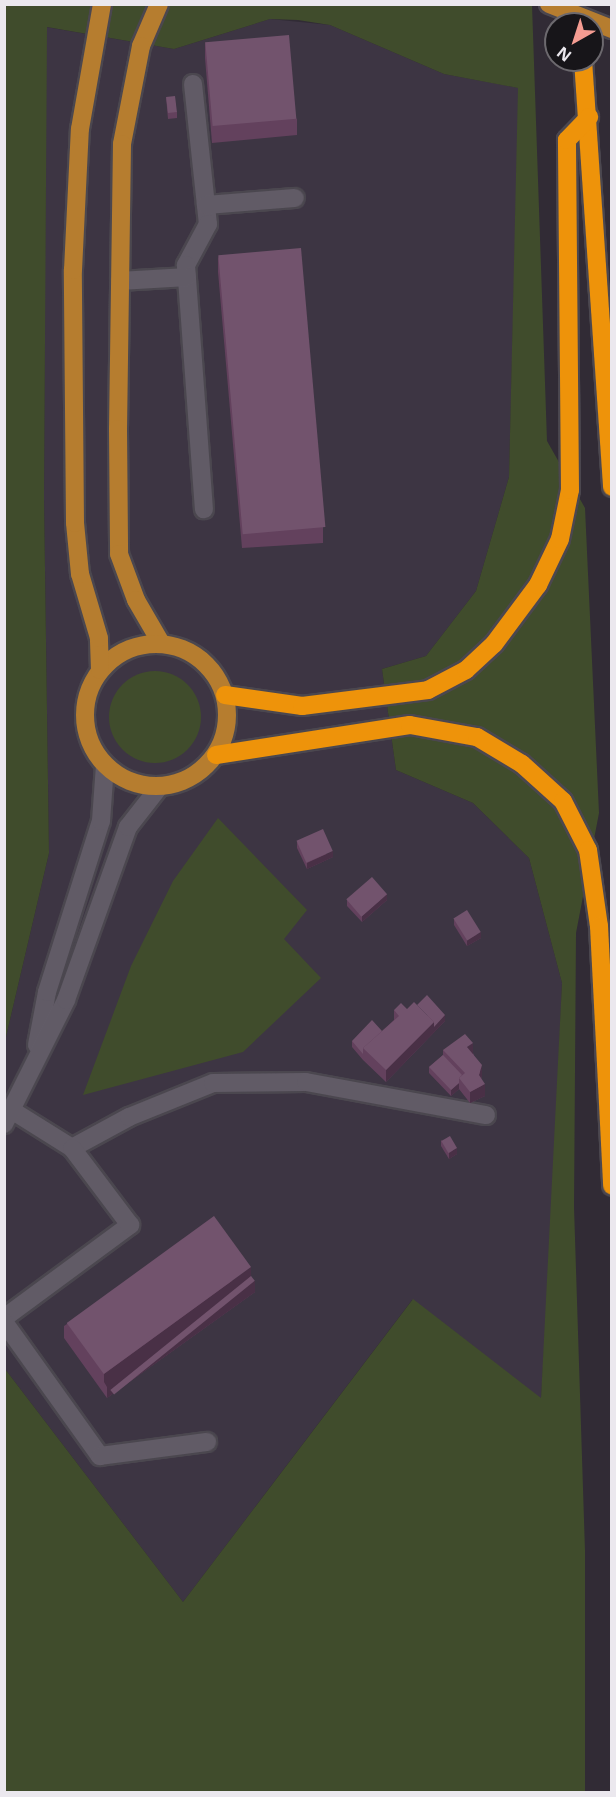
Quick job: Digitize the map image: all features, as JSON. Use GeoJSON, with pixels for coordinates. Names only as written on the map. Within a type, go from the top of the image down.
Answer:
{"type":"FeatureCollection","features":[{"type":"Feature","properties":{"kind":"highway"},"geometry":{"type":"LineString","coordinates":[[584,72],[612,488]]}},
{"type":"Feature","properties":{"kind":"highway"},"geometry":{"type":"LineString","coordinates":[[225,695],[302,706],[428,690],[466,670],[494,644],[538,585],[560,539],[570,490],[567,140],[588,117]]}},
{"type":"Feature","properties":{"kind":"highway"},"geometry":{"type":"LineString","coordinates":[[216,755],[410,725],[477,737],[522,764],[563,801],[588,850],[599,926],[612,1186]]}},
{"type":"Feature","properties":{"kind":"main road"},"geometry":{"type":"LineString","coordinates":[[100,670],[99,638],[80,574],[75,523],[73,270],[80,129],[102,4]]}},
{"type":"Feature","properties":{"kind":"main road"},"geometry":{"type":"LineString","coordinates":[[159,4],[141,46],[122,144],[119,554],[136,600],[161,643]]}},
{"type":"Feature","properties":{"kind":"main road"},"geometry":{"type":"LineString","coordinates":[[549,4],[612,29]]}},
{"type":"Feature","properties":{"kind":"main road"},"geometry":{"type":"LineString","coordinates":[[161,643],[182,648],[201,659],[216,675],[225,695],[228,716],[216,755],[191,776],[160,786],[140,785],[105,765],[89,739],[85,708],[89,688],[100,670],[127,650],[161,643]]}},
{"type":"Feature","properties":{"kind":"street"},"geometry":{"type":"LineString","coordinates":[[192,84],[208,224],[186,265],[204,509]]}},
{"type":"Feature","properties":{"kind":"street"},"geometry":{"type":"LineString","coordinates":[[206,205],[295,198]]}},
{"type":"Feature","properties":{"kind":"street"},"geometry":{"type":"LineString","coordinates":[[120,281],[187,277]]}},
{"type":"Feature","properties":{"kind":"street"},"geometry":{"type":"LineString","coordinates":[[32,1069],[47,992],[101,821],[105,765]]}},
{"type":"Feature","properties":{"kind":"street"},"geometry":{"type":"LineString","coordinates":[[160,786],[128,827],[66,1000],[9,1117],[72,1148],[130,1225],[4,1320],[100,1456],[207,1442]]}},
{"type":"Feature","properties":{"kind":"street"},"geometry":{"type":"LineString","coordinates":[[72,1148],[129,1117],[213,1083],[306,1082],[486,1115]]}},
{"type":"Feature","properties":{"kind":"shaded area"},"geometry":{"type":"Polygon","coordinates":[[[270,19],[330,25],[444,74],[519,88],[509,477],[476,591],[426,656],[382,669],[396,770],[473,803],[529,858],[562,983],[553,1204],[541,1399],[412,1300],[183,1602],[5,1369],[5,1041],[49,853],[44,498],[46,27],[174,49],[270,19]]]}},
{"type":"Feature","properties":{"kind":"green space"},"geometry":{"type":"Polygon","coordinates":[[[5,5],[532,5],[547,441],[585,508],[599,813],[576,933],[574,1207],[585,1551],[585,1792],[4,1792],[5,1369],[183,1602],[413,1299],[541,1398],[562,983],[529,858],[473,803],[396,770],[382,669],[426,656],[476,591],[509,477],[518,88],[444,74],[330,25],[298,20],[270,19],[174,49],[47,27],[44,498],[49,853],[5,1041],[5,5]]]}},
{"type":"Feature","properties":{"kind":"green space"},"geometry":{"type":"Polygon","coordinates":[[[155,671],[173,674],[188,684],[198,699],[201,717],[198,735],[188,750],[173,760],[155,763],[137,760],[122,750],[112,735],[109,717],[112,699],[122,684],[137,674],[155,671]]]}},
{"type":"Feature","properties":{"kind":"green space"},"geometry":{"type":"Polygon","coordinates":[[[218,818],[307,910],[284,939],[321,978],[243,1052],[83,1095],[131,966],[173,881],[218,818]]]}},
{"type":"Feature","properties":{"kind":"building"},"geometry":{"type":"Polygon","coordinates":[[[289,35],[296,119],[213,126],[205,42],[289,35]]]}},
{"type":"Feature","properties":{"kind":"building"},"geometry":{"type":"Polygon","coordinates":[[[175,96],[177,112],[168,113],[166,97],[175,96]]]}},
{"type":"Feature","properties":{"kind":"building"},"geometry":{"type":"Polygon","coordinates":[[[301,248],[325,527],[243,534],[218,255],[301,248]]]}},
{"type":"Feature","properties":{"kind":"building"},"geometry":{"type":"Polygon","coordinates":[[[323,829],[333,851],[306,863],[297,841],[323,829]]]}},
{"type":"Feature","properties":{"kind":"building"},"geometry":{"type":"Polygon","coordinates":[[[372,877],[387,894],[361,917],[346,899],[372,877]]]}},
{"type":"Feature","properties":{"kind":"building"},"geometry":{"type":"Polygon","coordinates":[[[467,910],[481,932],[467,941],[453,918],[467,910]]]}},
{"type":"Feature","properties":{"kind":"building"},"geometry":{"type":"Polygon","coordinates":[[[427,995],[445,1015],[434,1027],[434,1022],[417,1005],[427,995]]]}},
{"type":"Feature","properties":{"kind":"building"},"geometry":{"type":"Polygon","coordinates":[[[414,1002],[434,1022],[386,1070],[363,1048],[399,1016],[394,1010],[401,1003],[407,1009],[414,1002]]]}},
{"type":"Feature","properties":{"kind":"building"},"geometry":{"type":"Polygon","coordinates":[[[372,1020],[382,1031],[363,1048],[363,1054],[352,1041],[372,1020]]]}},
{"type":"Feature","properties":{"kind":"building"},"geometry":{"type":"Polygon","coordinates":[[[465,1034],[473,1043],[467,1047],[482,1065],[479,1075],[485,1084],[470,1092],[459,1078],[465,1073],[443,1050],[465,1034]]]}},
{"type":"Feature","properties":{"kind":"building"},"geometry":{"type":"Polygon","coordinates":[[[443,1055],[462,1075],[459,1083],[451,1090],[429,1067],[443,1055]]]}},
{"type":"Feature","properties":{"kind":"building"},"geometry":{"type":"Polygon","coordinates":[[[450,1136],[457,1148],[448,1153],[441,1141],[450,1136]]]}},
{"type":"Feature","properties":{"kind":"building"},"geometry":{"type":"Polygon","coordinates":[[[214,1216],[251,1267],[104,1374],[67,1323],[214,1216]]]}},
{"type":"Feature","properties":{"kind":"building"},"geometry":{"type":"Polygon","coordinates":[[[251,1276],[255,1281],[114,1395],[110,1390],[251,1276]]]}}]}
